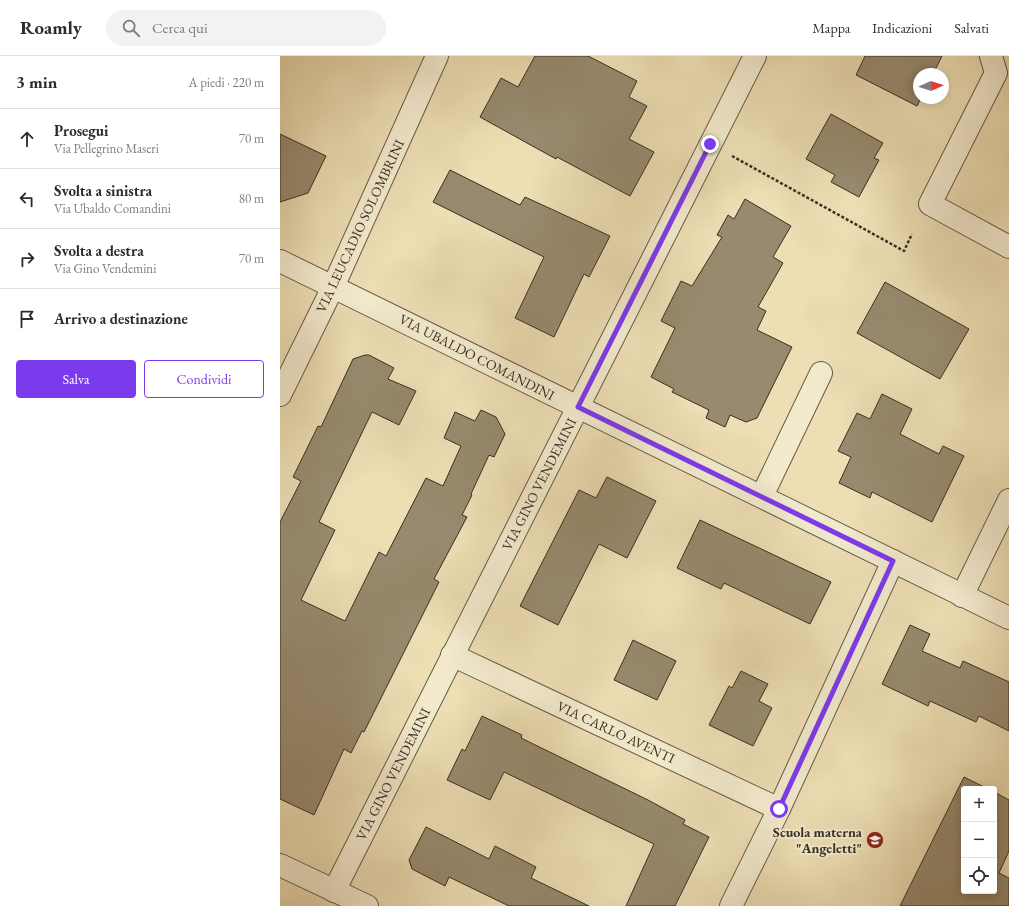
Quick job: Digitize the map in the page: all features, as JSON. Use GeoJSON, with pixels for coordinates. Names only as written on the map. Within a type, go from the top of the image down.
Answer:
{"type":"FeatureCollection","features":[{"type":"Feature","properties":{"kind":"street","name":"VIA LEUCADIO SOLOMBRINI"},"geometry":{"type":"LineString","coordinates":[[280,394],[333,287],[437,56]]}},
{"type":"Feature","properties":{"kind":"street","name":"VIA GINO VENDEMINI"},"geometry":{"type":"LineString","coordinates":[[334,891],[755,56]]}},
{"type":"Feature","properties":{"kind":"street"},"geometry":{"type":"LineString","coordinates":[[999,69],[930,204],[1009,247]]}},
{"type":"Feature","properties":{"kind":"street","name":"VIA UBALDO COMANDINI"},"geometry":{"type":"LineString","coordinates":[[280,261],[1009,618]]}},
{"type":"Feature","properties":{"kind":"street"},"geometry":{"type":"LineString","coordinates":[[762,496],[822,373]]}},
{"type":"Feature","properties":{"kind":"street"},"geometry":{"type":"LineString","coordinates":[[962,596],[1009,500]]}},
{"type":"Feature","properties":{"kind":"street"},"geometry":{"type":"LineString","coordinates":[[731,906],[779,809],[893,561]]}},
{"type":"Feature","properties":{"kind":"street","name":"VIA CARLO AVENTI"},"geometry":{"type":"LineString","coordinates":[[452,655],[779,809]]}},
{"type":"Feature","properties":{"kind":"street"},"geometry":{"type":"LineString","coordinates":[[280,865],[367,906]]}},
{"type":"Feature","properties":{"kind":"path"},"geometry":{"type":"LineString","coordinates":[[710,144],[904,251],[912,234]]}},
{"type":"Feature","properties":{"kind":"building"},"geometry":{"type":"Polygon","coordinates":[[[535,56],[588,56],[637,81],[629,97],[647,106],[629,139],[654,152],[630,196],[557,157],[556,159],[480,117],[501,78],[518,87],[535,56]]]}},
{"type":"Feature","properties":{"kind":"building"},"geometry":{"type":"Polygon","coordinates":[[[865,56],[942,56],[936,68],[913,68],[913,104],[856,75],[865,56]]]}},
{"type":"Feature","properties":{"kind":"building"},"geometry":{"type":"Polygon","coordinates":[[[831,114],[883,143],[874,158],[879,160],[859,197],[831,182],[835,175],[806,159],[831,114]]]}},
{"type":"Feature","properties":{"kind":"building"},"geometry":{"type":"Polygon","coordinates":[[[280,134],[326,156],[308,193],[280,202],[280,134]]]}},
{"type":"Feature","properties":{"kind":"building"},"geometry":{"type":"Polygon","coordinates":[[[450,170],[520,205],[525,197],[610,236],[589,277],[584,274],[554,337],[515,318],[544,257],[433,202],[450,170]]]}},
{"type":"Feature","properties":{"kind":"building"},"geometry":{"type":"Polygon","coordinates":[[[745,199],[791,226],[773,257],[783,263],[758,307],[766,311],[757,330],[792,347],[757,418],[746,422],[730,415],[725,427],[706,418],[709,410],[672,392],[674,389],[651,377],[675,328],[661,321],[681,281],[692,286],[722,237],[717,235],[728,215],[734,219],[745,199]]]}},
{"type":"Feature","properties":{"kind":"building"},"geometry":{"type":"Polygon","coordinates":[[[885,282],[969,329],[940,379],[857,333],[885,282]]]}},
{"type":"Feature","properties":{"kind":"building"},"geometry":{"type":"Polygon","coordinates":[[[369,355],[394,368],[388,379],[416,391],[399,425],[372,412],[319,522],[335,530],[301,600],[345,621],[379,552],[386,556],[426,478],[443,486],[461,446],[444,438],[455,412],[475,421],[481,410],[496,417],[505,434],[494,457],[489,455],[462,515],[467,517],[434,579],[439,582],[364,732],[362,731],[351,753],[344,749],[314,815],[280,799],[280,522],[301,481],[293,477],[318,426],[321,427],[353,359],[369,355]]]}},
{"type":"Feature","properties":{"kind":"building"},"geometry":{"type":"Polygon","coordinates":[[[882,394],[912,409],[900,434],[939,454],[943,446],[964,456],[932,522],[872,492],[870,498],[839,483],[851,457],[838,451],[857,413],[870,419],[882,394]]]}},
{"type":"Feature","properties":{"kind":"building"},"geometry":{"type":"Polygon","coordinates":[[[607,477],[656,501],[627,558],[599,544],[558,625],[520,606],[579,490],[596,498],[607,477]]]}},
{"type":"Feature","properties":{"kind":"building"},"geometry":{"type":"Polygon","coordinates":[[[700,520],[831,582],[810,624],[724,583],[721,589],[677,568],[700,520]]]}},
{"type":"Feature","properties":{"kind":"building"},"geometry":{"type":"Polygon","coordinates":[[[910,625],[930,634],[922,651],[960,668],[963,661],[1009,682],[1009,731],[979,716],[976,722],[930,701],[928,706],[882,684],[910,625]]]}},
{"type":"Feature","properties":{"kind":"building"},"geometry":{"type":"Polygon","coordinates":[[[633,640],[676,661],[657,700],[614,680],[633,640]]]}},
{"type":"Feature","properties":{"kind":"building"},"geometry":{"type":"Polygon","coordinates":[[[741,671],[768,684],[759,701],[772,708],[753,746],[709,725],[729,686],[732,688],[741,671]]]}},
{"type":"Feature","properties":{"kind":"building"},"geometry":{"type":"Polygon","coordinates":[[[482,716],[522,735],[521,738],[648,800],[685,820],[683,824],[709,837],[675,906],[626,906],[654,844],[504,772],[490,800],[447,780],[462,749],[465,751],[482,716]]]}},
{"type":"Feature","properties":{"kind":"building"},"geometry":{"type":"Polygon","coordinates":[[[964,777],[982,786],[961,786],[961,894],[997,894],[997,794],[1009,800],[1009,851],[999,873],[1009,878],[1009,906],[900,906],[964,777]]]}},
{"type":"Feature","properties":{"kind":"building"},"geometry":{"type":"Polygon","coordinates":[[[426,827],[489,859],[495,846],[536,867],[531,878],[589,906],[509,906],[449,877],[445,886],[412,869],[409,860],[426,827]]]}},
{"type":"Feature","properties":{"kind":"place","name":"Scuola materna \"Angeletti\""},"geometry":{"type":"Point","coordinates":[875,840]}},
{"type":"Feature","properties":{"kind":"route"},"geometry":{"type":"LineString","coordinates":[[710,144],[578,407],[893,561],[779,809]]}}]}
